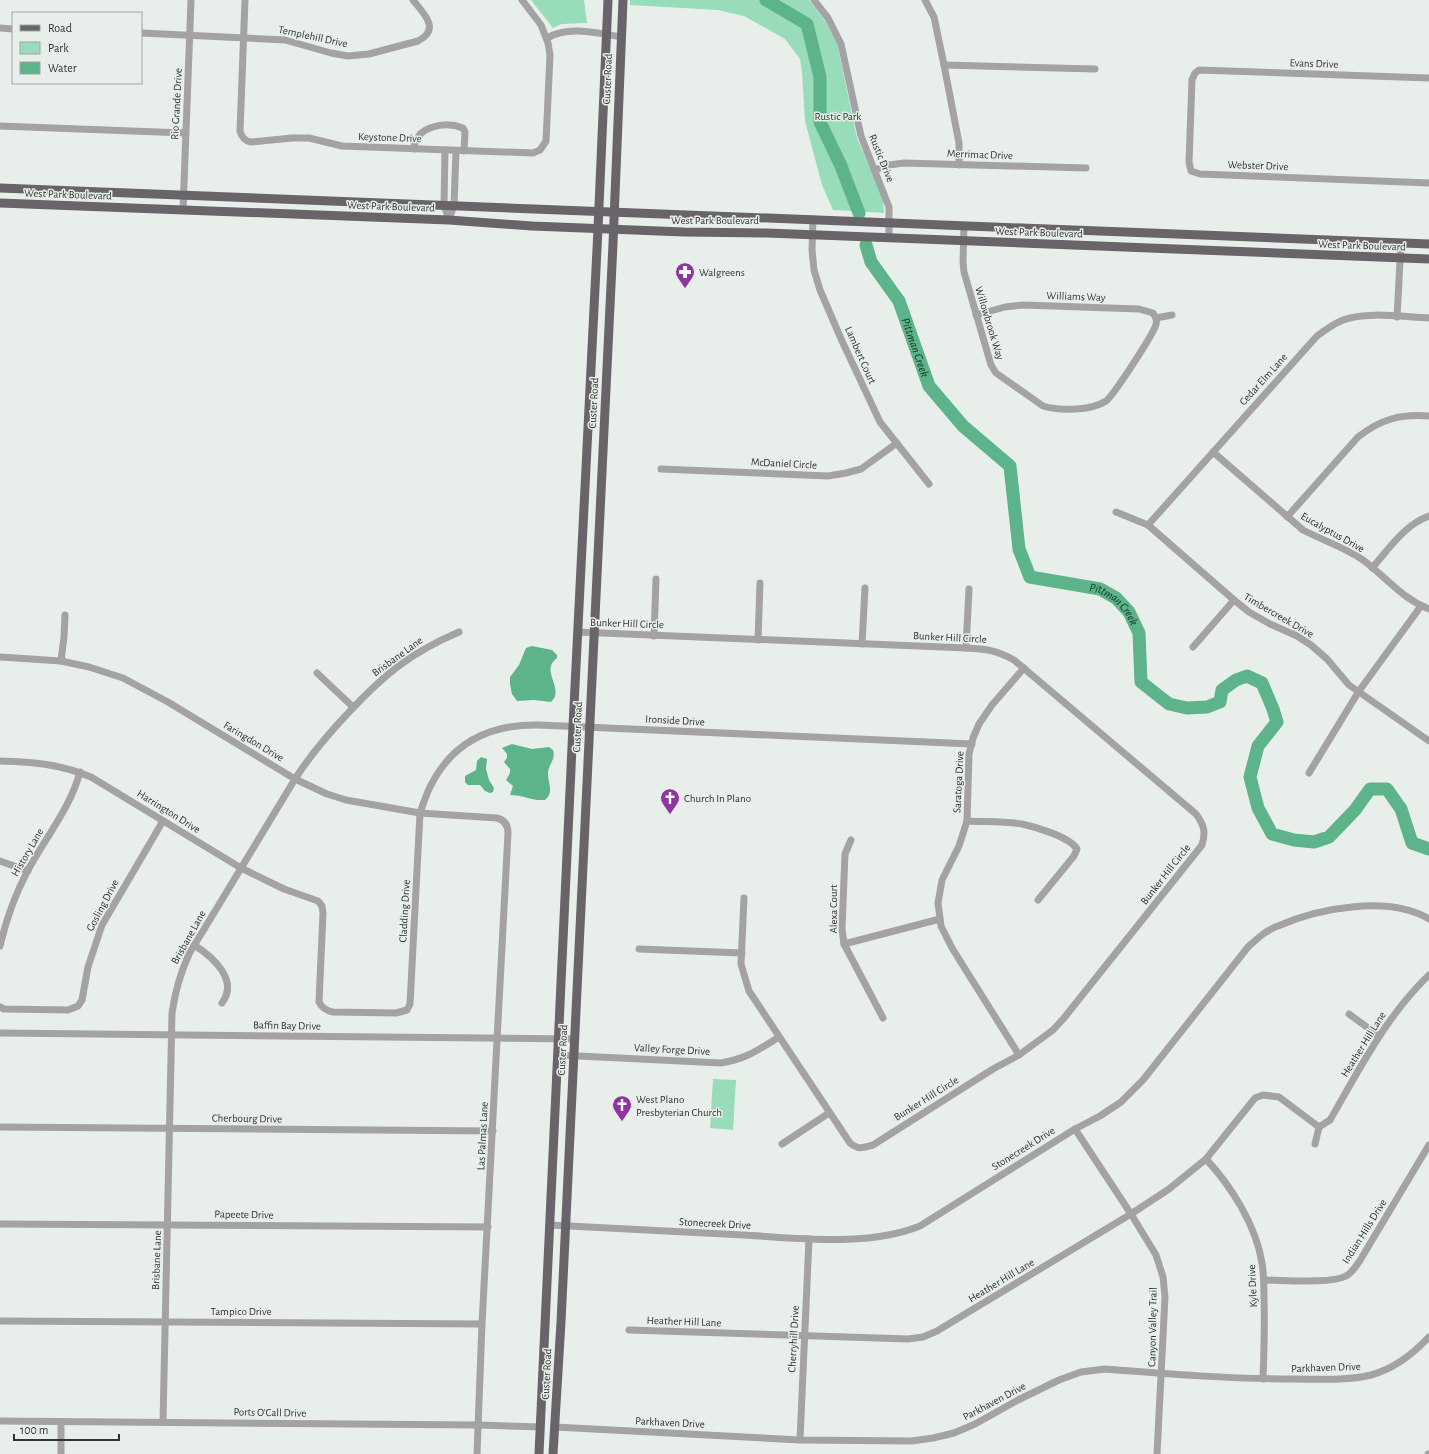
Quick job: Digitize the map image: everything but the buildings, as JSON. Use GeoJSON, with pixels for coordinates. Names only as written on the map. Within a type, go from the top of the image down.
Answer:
{"type":"FeatureCollection","features":[{"type":"Feature","properties":{"kind":"main road","name":"Custer Road"},"geometry":{"type":"LineString","coordinates":[[538,1454],[608,0]]}},
{"type":"Feature","properties":{"kind":"main road","name":"Custer Road"},"geometry":{"type":"LineString","coordinates":[[553,1454],[614,211],[622,0]]}},
{"type":"Feature","properties":{"kind":"main road","name":"West Park Boulevard"},"geometry":{"type":"LineString","coordinates":[[0,188],[1429,244]]}},
{"type":"Feature","properties":{"kind":"main road"},"geometry":{"type":"LineString","coordinates":[[295,200],[295,214]]}},
{"type":"Feature","properties":{"kind":"main road","name":"West Park Boulevard"},"geometry":{"type":"LineString","coordinates":[[0,203],[449,220],[509,225],[613,230],[736,232],[1429,259]]}},
{"type":"Feature","properties":{"kind":"main road"},"geometry":{"type":"LineString","coordinates":[[736,232],[737,216]]}},
{"type":"Feature","properties":{"kind":"main road"},"geometry":{"type":"LineString","coordinates":[[540,1427],[554,1427]]}},
{"type":"Feature","properties":{"kind":"street","name":"Rio Grande Drive"},"geometry":{"type":"LineString","coordinates":[[183,210],[191,0]]}},
{"type":"Feature","properties":{"kind":"street"},"geometry":{"type":"LineString","coordinates":[[243,38],[245,0]]}},
{"type":"Feature","properties":{"kind":"street","name":"Templehill Drive"},"geometry":{"type":"LineString","coordinates":[[142,34],[285,40],[331,53],[348,56],[369,54],[418,41],[428,34],[430,26],[429,21],[413,0]]}},
{"type":"Feature","properties":{"kind":"street"},"geometry":{"type":"LineString","coordinates":[[522,0],[541,25],[547,38],[555,33],[570,31],[621,37]]}},
{"type":"Feature","properties":{"kind":"street","name":"Rustic Drive"},"geometry":{"type":"LineString","coordinates":[[814,0],[828,18],[841,44],[861,136],[889,207],[889,238]]}},
{"type":"Feature","properties":{"kind":"street"},"geometry":{"type":"LineString","coordinates":[[925,0],[934,17],[944,64],[959,143],[959,165]]}},
{"type":"Feature","properties":{"kind":"street"},"geometry":{"type":"LineString","coordinates":[[0,28],[12,29]]}},
{"type":"Feature","properties":{"kind":"street","name":"Keystone Drive"},"geometry":{"type":"LineString","coordinates":[[243,38],[240,131],[241,136],[251,142],[309,138],[342,146],[533,153],[540,150],[546,141],[550,55],[547,38]]}},
{"type":"Feature","properties":{"kind":"street"},"geometry":{"type":"LineString","coordinates":[[944,64],[1095,69]]}},
{"type":"Feature","properties":{"kind":"street","name":"Evans Drive"},"geometry":{"type":"LineString","coordinates":[[1199,70],[1429,78]]}},
{"type":"Feature","properties":{"kind":"street","name":"Webster Drive"},"geometry":{"type":"LineString","coordinates":[[1199,70],[1195,73],[1192,80],[1189,162],[1191,170],[1195,173],[1429,183]]}},
{"type":"Feature","properties":{"kind":"street"},"geometry":{"type":"LineString","coordinates":[[0,126],[185,133]]}},
{"type":"Feature","properties":{"kind":"street"},"geometry":{"type":"LineString","coordinates":[[414,149],[415,140],[429,128],[435,126],[458,126],[463,128],[465,132],[464,151]]}},
{"type":"Feature","properties":{"kind":"street"},"geometry":{"type":"LineString","coordinates":[[445,150],[444,205],[449,220]]}},
{"type":"Feature","properties":{"kind":"street"},"geometry":{"type":"LineString","coordinates":[[449,220],[454,205],[456,151]]}},
{"type":"Feature","properties":{"kind":"street","name":"Merrimac Drive"},"geometry":{"type":"LineString","coordinates":[[875,170],[896,163],[1086,168]]}},
{"type":"Feature","properties":{"kind":"street","name":"Lambert Court"},"geometry":{"type":"LineString","coordinates":[[813,219],[812,235],[814,270],[820,290],[880,422],[929,484]]}},
{"type":"Feature","properties":{"kind":"street","name":"Willowbrook Way"},"geometry":{"type":"LineString","coordinates":[[964,226],[964,272],[991,365],[996,373],[1043,406],[1052,409],[1084,408],[1106,401],[1147,341],[1156,324],[1156,318]]}},
{"type":"Feature","properties":{"kind":"street"},"geometry":{"type":"LineString","coordinates":[[1397,317],[1401,243]]}},
{"type":"Feature","properties":{"kind":"street","name":"Williams Way"},"geometry":{"type":"LineString","coordinates":[[976,314],[1005,307],[1024,305],[1139,309],[1153,312],[1156,318]]}},
{"type":"Feature","properties":{"kind":"street"},"geometry":{"type":"LineString","coordinates":[[1156,318],[1172,315]]}},
{"type":"Feature","properties":{"kind":"street","name":"Cedar Elm Lane"},"geometry":{"type":"LineString","coordinates":[[1148,525],[1321,332],[1345,319],[1360,316],[1429,318]]}},
{"type":"Feature","properties":{"kind":"street"},"geometry":{"type":"LineString","coordinates":[[1287,517],[1358,437],[1371,427],[1387,420],[1403,416],[1429,416]]}},
{"type":"Feature","properties":{"kind":"street","name":"McDaniel Circle"},"geometry":{"type":"LineString","coordinates":[[661,469],[828,476],[861,469],[897,444]]}},
{"type":"Feature","properties":{"kind":"street","name":"Eucalyptus Drive"},"geometry":{"type":"LineString","coordinates":[[1213,452],[1303,530],[1317,538],[1346,550],[1372,568],[1410,600],[1429,609]]}},
{"type":"Feature","properties":{"kind":"street","name":"Timbercreek Drive"},"geometry":{"type":"LineString","coordinates":[[1116,512],[1148,525],[1249,612],[1297,636],[1311,645],[1327,659],[1344,680],[1429,741]]}},
{"type":"Feature","properties":{"kind":"street"},"geometry":{"type":"LineString","coordinates":[[1372,568],[1410,527],[1420,519],[1429,516]]}},
{"type":"Feature","properties":{"kind":"street"},"geometry":{"type":"LineString","coordinates":[[654,636],[656,580]]}},
{"type":"Feature","properties":{"kind":"street"},"geometry":{"type":"LineString","coordinates":[[758,640],[760,583]]}},
{"type":"Feature","properties":{"kind":"street"},"geometry":{"type":"LineString","coordinates":[[862,644],[865,588]]}},
{"type":"Feature","properties":{"kind":"street"},"geometry":{"type":"LineString","coordinates":[[966,648],[969,589]]}},
{"type":"Feature","properties":{"kind":"street"},"geometry":{"type":"LineString","coordinates":[[1193,647],[1234,600]]}},
{"type":"Feature","properties":{"kind":"street"},"geometry":{"type":"LineString","coordinates":[[1309,773],[1359,692],[1421,606]]}},
{"type":"Feature","properties":{"kind":"street"},"geometry":{"type":"LineString","coordinates":[[61,661],[65,615]]}},
{"type":"Feature","properties":{"kind":"street","name":"Brisbane Lane"},"geometry":{"type":"LineString","coordinates":[[164,1422],[171,1035],[172,1013],[176,987],[183,968],[194,945],[295,780],[310,757],[326,737],[376,684],[399,665],[435,642],[459,632]]}},
{"type":"Feature","properties":{"kind":"street","name":"Bunker Hill Circle"},"geometry":{"type":"LineString","coordinates":[[578,632],[989,649],[1002,653],[1024,668],[1196,814],[1203,823],[1204,829],[1202,845],[1053,1030],[1019,1055],[993,1069],[873,1145],[857,1148],[850,1143],[829,1114],[749,992],[741,964],[744,898]]}},
{"type":"Feature","properties":{"kind":"street","name":"Faringdon Drive"},"geometry":{"type":"LineString","coordinates":[[0,658],[61,661],[111,673],[145,689],[295,780],[313,789],[346,800],[420,813],[492,818],[504,821]]}},
{"type":"Feature","properties":{"kind":"street","name":"Saratoga Drive"},"geometry":{"type":"LineString","coordinates":[[1019,1055],[952,948],[942,926],[938,903],[942,880],[959,846],[967,821],[969,754],[973,738],[979,724],[992,705],[1024,668]]}},
{"type":"Feature","properties":{"kind":"street"},"geometry":{"type":"LineString","coordinates":[[317,673],[354,707]]}},
{"type":"Feature","properties":{"kind":"street","name":"Ironside Drive"},"geometry":{"type":"LineString","coordinates":[[420,813],[430,786],[448,760],[460,749],[484,734],[495,730],[522,725],[972,744]]}},
{"type":"Feature","properties":{"kind":"street","name":"Harrington Drive"},"geometry":{"type":"LineString","coordinates":[[0,761],[46,763],[80,772],[118,793],[241,868],[284,889],[311,898],[320,903],[323,913],[319,1002],[323,1008]]}},
{"type":"Feature","properties":{"kind":"street","name":"History Lane"},"geometry":{"type":"LineString","coordinates":[[0,946],[11,911],[28,871],[70,799],[80,772]]}},
{"type":"Feature","properties":{"kind":"street","name":"Cladding Drive"},"geometry":{"type":"LineString","coordinates":[[323,1008],[334,1012],[396,1013],[407,1010],[410,1004],[420,813]]}},
{"type":"Feature","properties":{"kind":"street","name":"Gosling Drive"},"geometry":{"type":"LineString","coordinates":[[0,1007],[4,1009],[68,1010],[78,1006],[82,997],[92,951],[102,925],[163,821]]}},
{"type":"Feature","properties":{"kind":"street","name":"Las Palmas Lane"},"geometry":{"type":"LineString","coordinates":[[477,1454],[482,1324],[508,833],[508,827],[504,821]]}},
{"type":"Feature","properties":{"kind":"street"},"geometry":{"type":"LineString","coordinates":[[967,821],[1022,824],[1056,835],[1075,845],[1077,849],[1074,856],[1038,900]]}},
{"type":"Feature","properties":{"kind":"street","name":"Alexa Court"},"geometry":{"type":"LineString","coordinates":[[851,840],[845,854],[842,929],[844,944],[883,1018]]}},
{"type":"Feature","properties":{"kind":"street"},"geometry":{"type":"LineString","coordinates":[[0,861],[28,871]]}},
{"type":"Feature","properties":{"kind":"street","name":"Stonecreek Drive"},"geometry":{"type":"LineString","coordinates":[[550,1225],[809,1239],[868,1239],[890,1236],[920,1226],[1121,1102],[1143,1080],[1248,947],[1261,935],[1276,926],[1310,914],[1339,909],[1393,907],[1411,910],[1429,919]]}},
{"type":"Feature","properties":{"kind":"street"},"geometry":{"type":"LineString","coordinates":[[844,944],[940,918]]}},
{"type":"Feature","properties":{"kind":"street"},"geometry":{"type":"LineString","coordinates":[[194,945],[213,959],[222,970],[228,989],[226,997],[222,1003]]}},
{"type":"Feature","properties":{"kind":"street"},"geometry":{"type":"LineString","coordinates":[[639,949],[742,953]]}},
{"type":"Feature","properties":{"kind":"street","name":"Heather Hill Lane"},"geometry":{"type":"LineString","coordinates":[[628,1330],[908,1339],[923,1338],[1131,1214],[1165,1192],[1206,1159],[1255,1098],[1263,1095],[1279,1097],[1319,1127],[1330,1120],[1379,1036],[1400,1005],[1429,975]]}},
{"type":"Feature","properties":{"kind":"street"},"geometry":{"type":"LineString","coordinates":[[1349,1014],[1379,1036]]}},
{"type":"Feature","properties":{"kind":"street","name":"Baffin Bay Drive"},"geometry":{"type":"LineString","coordinates":[[0,1033],[574,1039]]}},
{"type":"Feature","properties":{"kind":"street","name":"Valley Forge Drive"},"geometry":{"type":"LineString","coordinates":[[558,1055],[721,1062],[734,1061],[752,1054],[779,1037]]}},
{"type":"Feature","properties":{"kind":"street"},"geometry":{"type":"LineString","coordinates":[[782,1144],[829,1114]]}},
{"type":"Feature","properties":{"kind":"street","name":"Cherbourg Drive"},"geometry":{"type":"LineString","coordinates":[[0,1127],[493,1131]]}},
{"type":"Feature","properties":{"kind":"street"},"geometry":{"type":"LineString","coordinates":[[1315,1144],[1319,1127]]}},
{"type":"Feature","properties":{"kind":"street","name":"Canyon Valley Trail"},"geometry":{"type":"LineString","coordinates":[[1075,1129],[1156,1255],[1163,1277],[1165,1297],[1157,1454]]}},
{"type":"Feature","properties":{"kind":"street","name":"Indian Hills Drive"},"geometry":{"type":"LineString","coordinates":[[1264,1280],[1325,1281],[1337,1279],[1351,1273],[1429,1145]]}},
{"type":"Feature","properties":{"kind":"street","name":"Kyle Drive"},"geometry":{"type":"LineString","coordinates":[[1206,1159],[1223,1178],[1235,1197],[1248,1221],[1262,1262],[1264,1280],[1263,1379]]}},
{"type":"Feature","properties":{"kind":"street","name":"Papeete Drive"},"geometry":{"type":"LineString","coordinates":[[0,1224],[488,1227]]}},
{"type":"Feature","properties":{"kind":"street","name":"Cherryhill Drive"},"geometry":{"type":"LineString","coordinates":[[800,1440],[809,1239]]}},
{"type":"Feature","properties":{"kind":"street","name":"Tampico Drive"},"geometry":{"type":"LineString","coordinates":[[0,1321],[482,1324]]}},
{"type":"Feature","properties":{"kind":"street","name":"Parkhaven Drive"},"geometry":{"type":"LineString","coordinates":[[554,1427],[800,1440],[912,1441],[954,1433],[975,1424],[1018,1400],[1059,1380],[1081,1372],[1106,1369],[1263,1379],[1355,1378],[1373,1375],[1390,1368],[1420,1347],[1429,1337]]}},
{"type":"Feature","properties":{"kind":"street","name":"Ports O'Call Drive"},"geometry":{"type":"LineString","coordinates":[[0,1421],[478,1425],[540,1427]]}},
{"type":"Feature","properties":{"kind":"street"},"geometry":{"type":"LineString","coordinates":[[61,1454],[62,1422]]}},
{"type":"Feature","properties":{"kind":"green space"},"geometry":{"type":"Polygon","coordinates":[[[531,0],[584,0],[587,23],[561,24],[553,28],[531,0]]]}},
{"type":"Feature","properties":{"kind":"green space","name":"Rustic Park"},"geometry":{"type":"Polygon","coordinates":[[[630,0],[809,0],[826,22],[837,43],[857,138],[883,198],[884,213],[833,210],[822,185],[805,121],[800,59],[785,39],[744,16],[718,10],[630,5],[630,0]]]}},
{"type":"Feature","properties":{"kind":"green space"},"geometry":{"type":"Polygon","coordinates":[[[713,1079],[736,1080],[733,1130],[710,1128],[713,1079]]]}},
{"type":"Feature","properties":{"kind":"water"},"geometry":{"type":"Polygon","coordinates":[[[532,646],[552,650],[557,655],[557,658],[552,663],[551,669],[556,691],[555,697],[551,702],[534,700],[517,701],[512,694],[510,677],[519,665],[526,648],[532,646]]]}},
{"type":"Feature","properties":{"kind":"water"},"geometry":{"type":"Polygon","coordinates":[[[512,744],[532,749],[549,747],[553,750],[554,756],[548,772],[550,794],[545,800],[535,800],[510,795],[513,786],[506,780],[510,773],[510,769],[504,762],[507,758],[507,754],[502,748],[512,744]]]}},
{"type":"Feature","properties":{"kind":"water"},"geometry":{"type":"Polygon","coordinates":[[[481,757],[487,759],[486,769],[489,780],[494,788],[493,792],[490,793],[485,791],[480,785],[468,785],[465,782],[465,776],[476,770],[477,761],[481,757]]]}},
{"type":"Feature","properties":{"kind":"waterway","name":"Pittman Creek"},"geometry":{"type":"LineString","coordinates":[[766,0],[807,24],[820,77],[820,122],[841,166],[859,213]]}},
{"type":"Feature","properties":{"kind":"waterway","name":"Pittman Creek"},"geometry":{"type":"LineString","coordinates":[[866,245],[871,262],[899,301],[929,386],[963,426],[1010,466],[1019,549],[1030,577],[1100,589],[1116,598],[1129,612],[1139,633],[1141,682],[1169,704],[1187,708],[1207,707],[1220,702],[1222,690],[1236,680],[1247,676],[1262,683],[1277,722],[1258,746],[1250,777],[1258,808],[1272,834],[1294,840],[1314,842],[1329,837],[1355,810],[1370,789],[1387,789],[1401,809],[1412,843],[1429,849]]}},
{"type":"Feature","properties":{"kind":"place","name":"Walgreens"},"geometry":{"type":"Point","coordinates":[685,289]}},
{"type":"Feature","properties":{"kind":"place","name":"Church In Plano"},"geometry":{"type":"Point","coordinates":[670,815]}},
{"type":"Feature","properties":{"kind":"place","name":"West Plano Presbyterian Church"},"geometry":{"type":"Point","coordinates":[622,1122]}}]}
